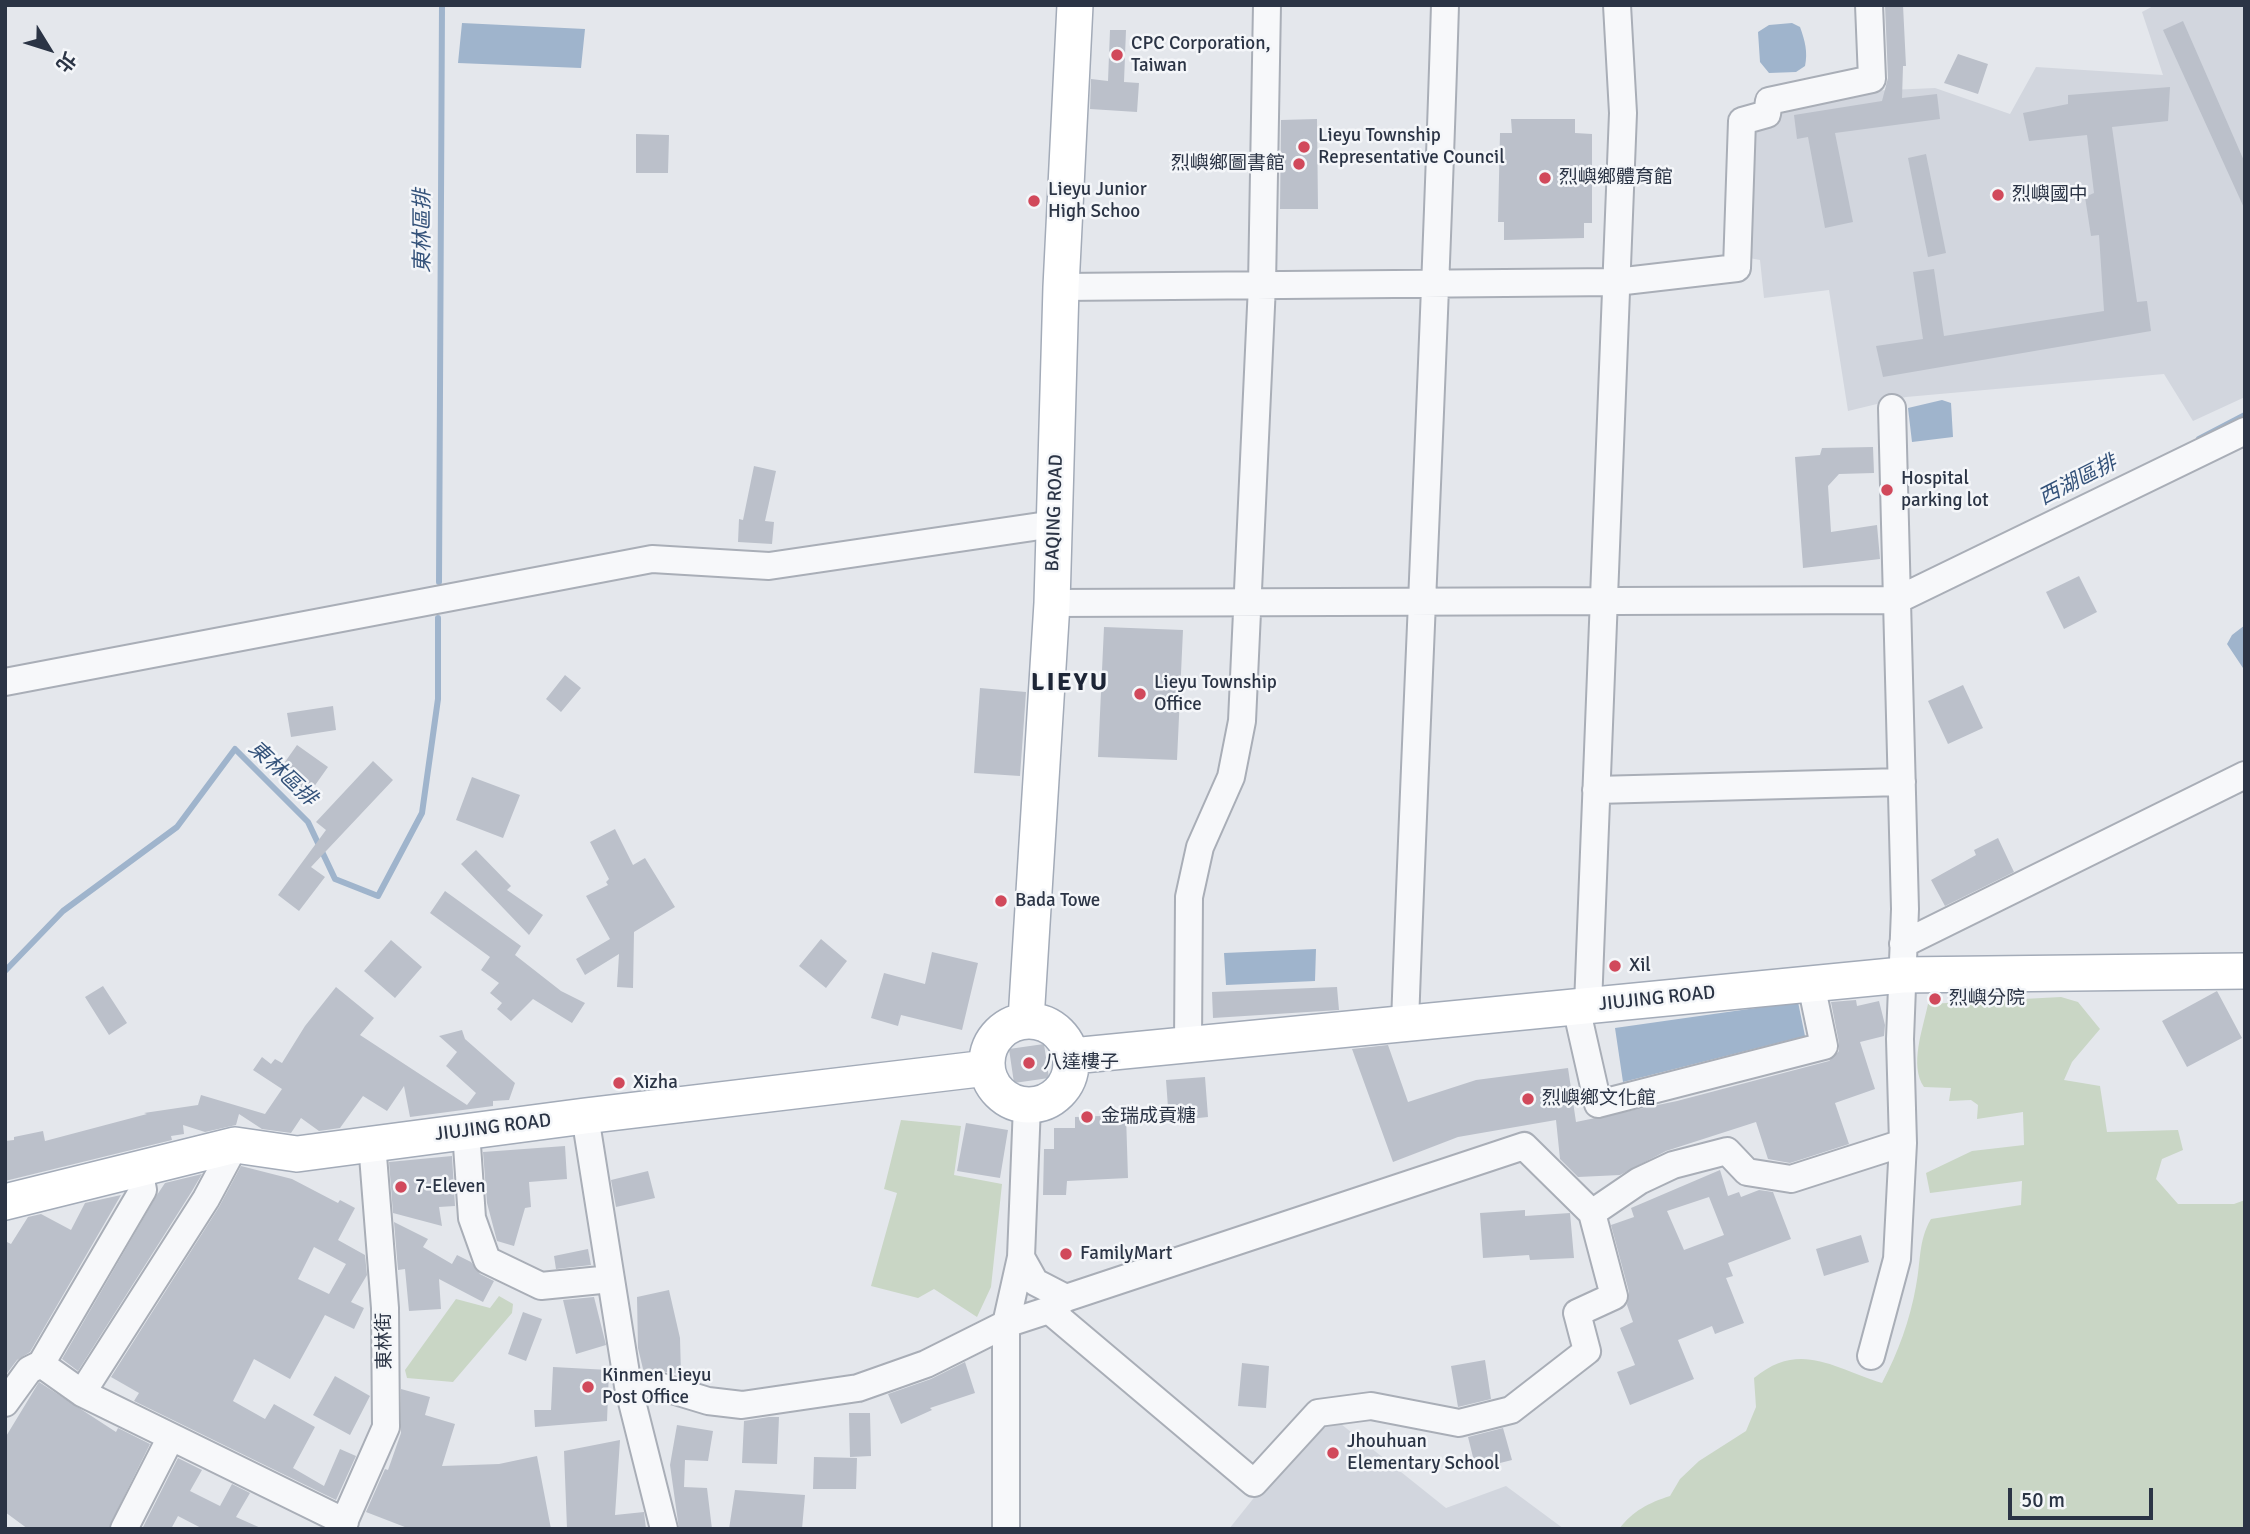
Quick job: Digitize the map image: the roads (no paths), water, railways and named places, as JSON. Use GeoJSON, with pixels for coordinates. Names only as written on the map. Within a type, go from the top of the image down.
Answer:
{"type":"FeatureCollection","features":[{"type":"Feature","properties":{"kind":"main road","name":"BAQING ROAD"},"geometry":{"type":"LineString","coordinates":[[1026,1020],[1052,603],[1061,287],[1076,5]]}},
{"type":"Feature","properties":{"kind":"main road","name":"JIUJING ROAD"},"geometry":{"type":"LineString","coordinates":[[1072,1056],[1811,984],[1903,960],[2245,971]]}},
{"type":"Feature","properties":{"kind":"main road"},"geometry":{"type":"LineString","coordinates":[[1026,1020],[1039,1021],[1060,1034],[1072,1056],[1068,1081],[1061,1091],[1040,1104],[1027,1105],[1005,1098],[996,1090],[987,1068],[988,1054],[1001,1031],[1026,1020]]}},
{"type":"Feature","properties":{"kind":"main road","name":"JIUJING ROAD"},"geometry":{"type":"LineString","coordinates":[[5,1202],[235,1144],[297,1154],[987,1068]]}},
{"type":"Feature","properties":{"kind":"street"},"geometry":{"type":"LineString","coordinates":[[1188,1044],[1189,897],[1200,846],[1231,777],[1238,752],[1248,602],[1262,285],[1267,5]]}},
{"type":"Feature","properties":{"kind":"street"},"geometry":{"type":"LineString","coordinates":[[1405,1024],[1420,601],[1437,284],[1445,5]]}},
{"type":"Feature","properties":{"kind":"street"},"geometry":{"type":"LineString","coordinates":[[1617,5],[1623,113],[1596,790],[1582,1006],[1598,1104],[1824,1046],[1811,984]]}},
{"type":"Feature","properties":{"kind":"street"},"geometry":{"type":"LineString","coordinates":[[1061,287],[1616,282],[1737,268],[1742,121],[1767,114],[1769,101],[1872,79],[1869,5]]}},
{"type":"Feature","properties":{"kind":"street"},"geometry":{"type":"LineString","coordinates":[[1871,1356],[1897,1259],[1903,1143],[1902,782],[1892,408]]}},
{"type":"Feature","properties":{"kind":"street"},"geometry":{"type":"LineString","coordinates":[[1052,603],[1897,600],[2243,435]]}},
{"type":"Feature","properties":{"kind":"street"},"geometry":{"type":"LineString","coordinates":[[5,682],[653,559],[769,566],[1054,524]]}},
{"type":"Feature","properties":{"kind":"street"},"geometry":{"type":"LineString","coordinates":[[1903,960],[2245,775]]}},
{"type":"Feature","properties":{"kind":"street"},"geometry":{"type":"LineString","coordinates":[[1596,790],[1902,782]]}},
{"type":"Feature","properties":{"kind":"street"},"geometry":{"type":"LineString","coordinates":[[1006,1529],[1006,1324],[1021,1257],[1027,1105]]}},
{"type":"Feature","properties":{"kind":"street"},"geometry":{"type":"LineString","coordinates":[[585,1116],[628,1385],[664,1529]]}},
{"type":"Feature","properties":{"kind":"street"},"geometry":{"type":"LineString","coordinates":[[466,1131],[472,1218],[487,1260],[541,1286],[611,1279]]}},
{"type":"Feature","properties":{"kind":"street","name":"東林街"},"geometry":{"type":"LineString","coordinates":[[343,1525],[386,1427],[385,1308],[372,1143]]}},
{"type":"Feature","properties":{"kind":"street"},"geometry":{"type":"LineString","coordinates":[[1592,1213],[1639,1181],[1673,1165],[1727,1151],[1747,1172],[1791,1178],[1903,1143]]}},
{"type":"Feature","properties":{"kind":"street"},"geometry":{"type":"LineString","coordinates":[[82,1394],[206,1199],[235,1144]]}},
{"type":"Feature","properties":{"kind":"street"},"geometry":{"type":"LineString","coordinates":[[628,1385],[652,1384],[708,1401],[742,1405],[858,1388],[926,1364],[1006,1324],[1057,1304],[1524,1146],[1592,1213],[1614,1296],[1577,1313],[1587,1351],[1511,1410],[1459,1423],[1371,1406],[1318,1413],[1254,1483],[1057,1304],[1035,1282],[1021,1257]]}},
{"type":"Feature","properties":{"kind":"street"},"geometry":{"type":"LineString","coordinates":[[5,1403],[29,1370],[41,1364],[143,1189],[139,1169]]}},
{"type":"Feature","properties":{"kind":"street"},"geometry":{"type":"LineString","coordinates":[[41,1364],[82,1394],[343,1525]]}},
{"type":"Feature","properties":{"kind":"street"},"geometry":{"type":"LineString","coordinates":[[124,1529],[171,1437]]}},
{"type":"Feature","properties":{"kind":"water"},"geometry":{"type":"Polygon","coordinates":[[[462,23],[585,29],[581,68],[458,63],[462,23]]]}},
{"type":"Feature","properties":{"kind":"water"},"geometry":{"type":"Polygon","coordinates":[[[1792,23],[1800,27],[1806,51],[1805,66],[1796,72],[1769,73],[1760,62],[1758,32],[1769,25],[1792,23]]]}},
{"type":"Feature","properties":{"kind":"water"},"geometry":{"type":"Polygon","coordinates":[[[1942,400],[1951,403],[1953,437],[1912,442],[1908,408],[1942,400]]]}},
{"type":"Feature","properties":{"kind":"water"},"geometry":{"type":"Polygon","coordinates":[[[2245,625],[2245,671],[2227,644],[2232,635],[2245,625]]]}},
{"type":"Feature","properties":{"kind":"water"},"geometry":{"type":"Polygon","coordinates":[[[1316,949],[1315,981],[1226,985],[1224,953],[1316,949]]]}},
{"type":"Feature","properties":{"kind":"water"},"geometry":{"type":"Polygon","coordinates":[[[1798,1002],[1805,1036],[1623,1082],[1615,1028],[1798,1002]]]}},
{"type":"Feature","properties":{"kind":"waterway","name":"東林區排"},"geometry":{"type":"LineString","coordinates":[[439,582],[442,5]]}},
{"type":"Feature","properties":{"kind":"waterway","name":"西湖區排"},"geometry":{"type":"LineString","coordinates":[[2199,439],[2245,415]]}},
{"type":"Feature","properties":{"kind":"waterway","name":"東林區排"},"geometry":{"type":"LineString","coordinates":[[5,971],[63,911],[177,827],[235,749],[308,822],[335,879],[378,896],[422,813],[438,699],[438,618]]}},
{"type":"Feature","properties":{"kind":"place","name":"CPC Corporation, Taiwan"},"geometry":{"type":"Point","coordinates":[1117,55]}},
{"type":"Feature","properties":{"kind":"place","name":"Lieyu Township Representative Council"},"geometry":{"type":"Point","coordinates":[1304,147]}},
{"type":"Feature","properties":{"kind":"place","name":"烈嶼鄉圖書館"},"geometry":{"type":"Point","coordinates":[1299,164]}},
{"type":"Feature","properties":{"kind":"place","name":"烈嶼鄉體育館"},"geometry":{"type":"Point","coordinates":[1545,178]}},
{"type":"Feature","properties":{"kind":"place","name":"烈嶼國中"},"geometry":{"type":"Point","coordinates":[1998,195]}},
{"type":"Feature","properties":{"kind":"place","name":"Lieyu Junior High Schoo"},"geometry":{"type":"Point","coordinates":[1034,201]}},
{"type":"Feature","properties":{"kind":"place","name":"Hospital parking lot"},"geometry":{"type":"Point","coordinates":[1887,490]}},
{"type":"Feature","properties":{"kind":"place","name":"Lieyu Township Office"},"geometry":{"type":"Point","coordinates":[1140,694]}},
{"type":"Feature","properties":{"kind":"place","name":"Bada Towe"},"geometry":{"type":"Point","coordinates":[1001,901]}},
{"type":"Feature","properties":{"kind":"place","name":"Xil"},"geometry":{"type":"Point","coordinates":[1615,966]}},
{"type":"Feature","properties":{"kind":"place","name":"烈嶼分院"},"geometry":{"type":"Point","coordinates":[1935,999]}},
{"type":"Feature","properties":{"kind":"place","name":"八達樓子"},"geometry":{"type":"Point","coordinates":[1029,1063]}},
{"type":"Feature","properties":{"kind":"place","name":"Xizha"},"geometry":{"type":"Point","coordinates":[619,1083]}},
{"type":"Feature","properties":{"kind":"place","name":"烈嶼鄉文化館"},"geometry":{"type":"Point","coordinates":[1528,1099]}},
{"type":"Feature","properties":{"kind":"place","name":"金瑞成貢糖"},"geometry":{"type":"Point","coordinates":[1087,1117]}},
{"type":"Feature","properties":{"kind":"place","name":"7-Eleven"},"geometry":{"type":"Point","coordinates":[401,1187]}},
{"type":"Feature","properties":{"kind":"place","name":"FamilyMart"},"geometry":{"type":"Point","coordinates":[1066,1254]}},
{"type":"Feature","properties":{"kind":"place","name":"Kinmen Lieyu Post Office"},"geometry":{"type":"Point","coordinates":[588,1387]}},
{"type":"Feature","properties":{"kind":"place","name":"Jhouhuan Elementary School"},"geometry":{"type":"Point","coordinates":[1333,1453]}},
{"type":"Feature","properties":{"kind":"district","name":"LIEYU"},"geometry":{"type":"Point","coordinates":[1070,683]}}]}
